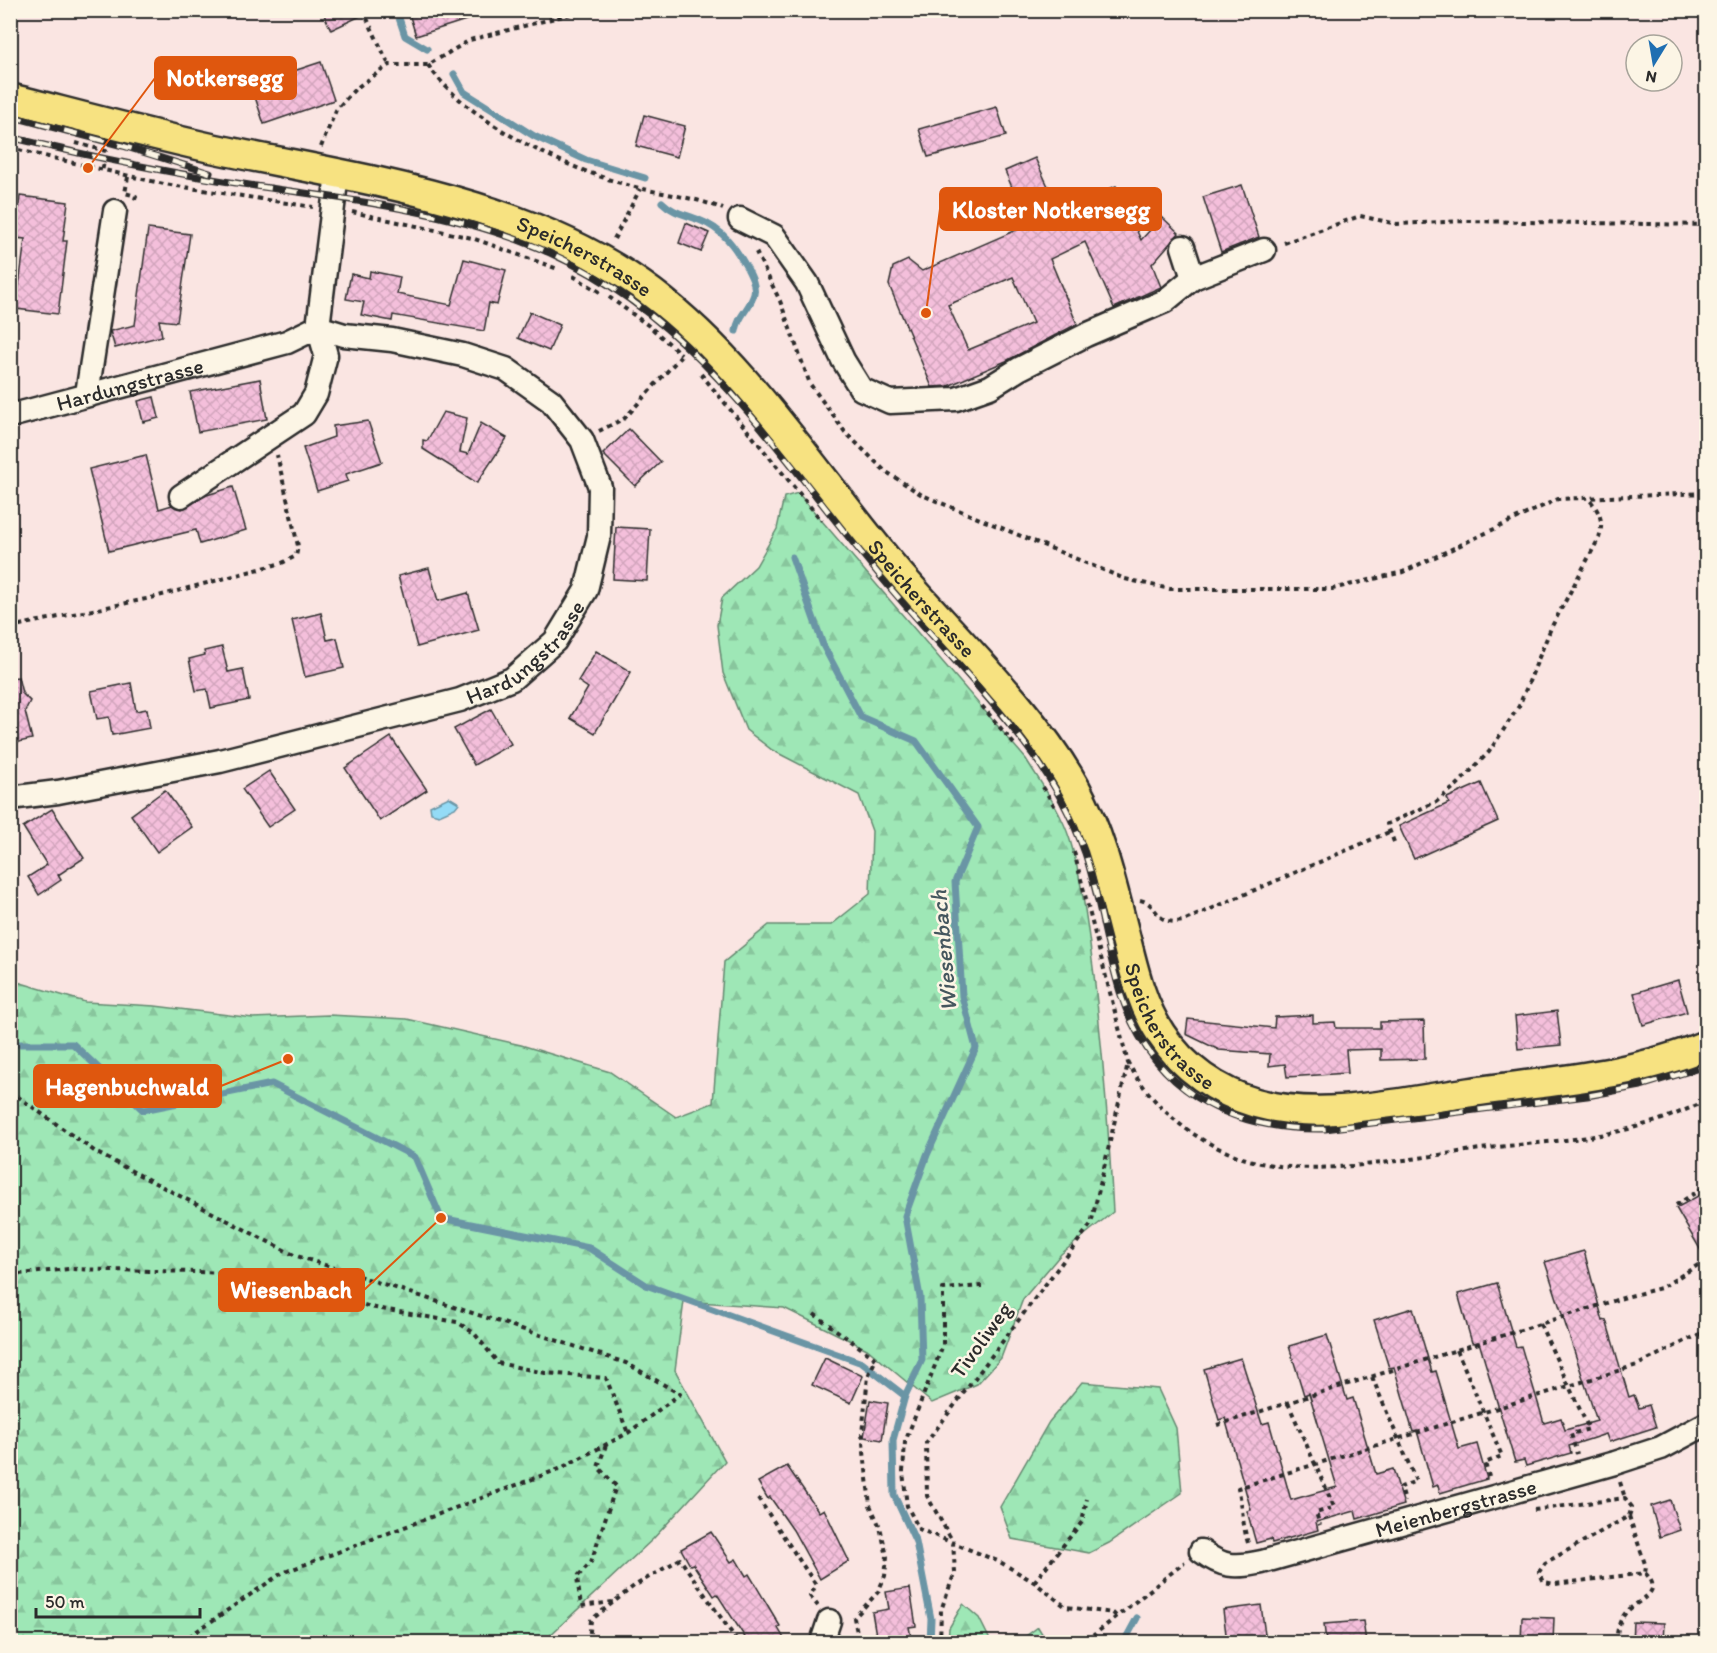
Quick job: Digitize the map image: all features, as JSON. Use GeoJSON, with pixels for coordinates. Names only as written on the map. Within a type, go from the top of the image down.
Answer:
{"type":"FeatureCollection","features":[{"type":"Feature","properties":{"kind":"main road","name":"Speicherstrasse"},"geometry":{"type":"LineString","coordinates":[[10,98],[165,137],[326,171],[486,211],[552,235],[603,260],[656,296],[687,322],[721,356],[786,432],[887,560],[1020,712],[1057,758],[1075,787],[1102,848],[1136,978],[1147,1010],[1162,1036],[1183,1061],[1208,1082],[1230,1094],[1284,1109],[1361,1107],[1602,1074],[1654,1064],[1707,1045]]}},
{"type":"Feature","properties":{"kind":"street"},"geometry":{"type":"LineString","coordinates":[[181,496],[304,414],[316,394],[327,356],[318,327],[326,171]]}},
{"type":"Feature","properties":{"kind":"street"},"geometry":{"type":"LineString","coordinates":[[87,394],[115,211]]}},
{"type":"Feature","properties":{"kind":"street"},"geometry":{"type":"LineString","coordinates":[[740,219],[774,236],[807,283],[843,360],[861,389],[890,402],[956,399],[990,387],[1018,369],[1086,335],[1165,301],[1193,278],[1264,250]]}},
{"type":"Feature","properties":{"kind":"street"},"geometry":{"type":"LineString","coordinates":[[1183,247],[1193,278]]}},
{"type":"Feature","properties":{"kind":"street","name":"Hardungstrasse"},"geometry":{"type":"LineString","coordinates":[[10,416],[287,342],[318,327],[344,335],[392,340],[463,355],[506,369],[551,401],[582,440],[600,487],[599,537],[586,590],[555,641],[512,679],[460,700],[220,761],[58,792],[10,798]]}},
{"type":"Feature","properties":{"kind":"street","name":"Meienbergstrasse"},"geometry":{"type":"LineString","coordinates":[[1200,1551],[1216,1562],[1247,1566],[1514,1493],[1661,1448],[1707,1424]]}},
{"type":"Feature","properties":{"kind":"street"},"geometry":{"type":"LineString","coordinates":[[822,1642],[829,1621]]}},
{"type":"Feature","properties":{"kind":"path"},"geometry":{"type":"LineString","coordinates":[[363,10],[389,65]]}},
{"type":"Feature","properties":{"kind":"path"},"geometry":{"type":"LineString","coordinates":[[326,171],[326,130],[336,110],[355,89],[389,65],[428,65],[470,40],[586,10]]}},
{"type":"Feature","properties":{"kind":"path"},"geometry":{"type":"LineString","coordinates":[[428,65],[441,84],[471,110],[518,140],[604,178],[640,189],[691,197],[722,208],[740,219],[780,301],[810,384],[845,432],[885,471],[922,495],[1125,579],[1170,589],[1332,589],[1404,572],[1558,499],[1574,496],[1589,499],[1707,493]]}},
{"type":"Feature","properties":{"kind":"path"},"geometry":{"type":"LineString","coordinates":[[76,143],[106,151],[102,172]]}},
{"type":"Feature","properties":{"kind":"path"},"geometry":{"type":"LineString","coordinates":[[10,148],[102,172],[319,208]]}},
{"type":"Feature","properties":{"kind":"path"},"geometry":{"type":"LineString","coordinates":[[603,260],[640,189]]}},
{"type":"Feature","properties":{"kind":"path"},"geometry":{"type":"LineString","coordinates":[[347,216],[357,211],[472,237],[524,254],[564,271],[603,293],[649,326],[688,361]]}},
{"type":"Feature","properties":{"kind":"path"},"geometry":{"type":"LineString","coordinates":[[1264,250],[1359,216],[1397,224],[1467,221],[1707,225]]}},
{"type":"Feature","properties":{"kind":"path"},"geometry":{"type":"LineString","coordinates":[[582,440],[625,418],[682,355]]}},
{"type":"Feature","properties":{"kind":"path"},"geometry":{"type":"LineString","coordinates":[[694,367],[826,526]]}},
{"type":"Feature","properties":{"kind":"path"},"geometry":{"type":"LineString","coordinates":[[10,627],[151,598],[282,562],[296,556],[298,546],[277,454]]}},
{"type":"Feature","properties":{"kind":"path"},"geometry":{"type":"LineString","coordinates":[[1394,842],[1387,824],[1436,802],[1457,785],[1489,752],[1519,706],[1551,628],[1599,538],[1602,527],[1600,512],[1589,499]]}},
{"type":"Feature","properties":{"kind":"path"},"geometry":{"type":"LineString","coordinates":[[981,705],[1020,753]]}},
{"type":"Feature","properties":{"kind":"path"},"geometry":{"type":"LineString","coordinates":[[1038,778],[1060,818]]}},
{"type":"Feature","properties":{"kind":"path"},"geometry":{"type":"LineString","coordinates":[[1136,899],[1145,901],[1160,918],[1167,922],[1183,921],[1390,832]]}},
{"type":"Feature","properties":{"kind":"path"},"geometry":{"type":"LineString","coordinates":[[1073,849],[1108,981]]}},
{"type":"Feature","properties":{"kind":"path","name":"Tivoliweg"},"geometry":{"type":"LineString","coordinates":[[940,1642],[941,1610],[955,1572],[953,1542],[927,1496],[926,1443],[1091,1224],[1128,1063]]}},
{"type":"Feature","properties":{"kind":"path"},"geometry":{"type":"LineString","coordinates":[[10,1091],[97,1153],[294,1255],[626,1363],[680,1394],[628,1433],[559,1469],[282,1573],[181,1642]]}},
{"type":"Feature","properties":{"kind":"path"},"geometry":{"type":"LineString","coordinates":[[1676,1205],[1707,1186]]}},
{"type":"Feature","properties":{"kind":"path"},"geometry":{"type":"LineString","coordinates":[[1217,1425],[1661,1288],[1707,1260]]}},
{"type":"Feature","properties":{"kind":"path"},"geometry":{"type":"LineString","coordinates":[[10,1275],[69,1269],[280,1274],[370,1307],[457,1322],[474,1333],[498,1363],[545,1373],[606,1378],[628,1433]]}},
{"type":"Feature","properties":{"kind":"path"},"geometry":{"type":"LineString","coordinates":[[982,1286],[943,1289],[943,1345],[905,1442],[903,1472],[907,1506],[919,1529],[1000,1562],[1034,1582],[1066,1607],[1113,1613],[1117,1617]]}},
{"type":"Feature","properties":{"kind":"path"},"geometry":{"type":"LineString","coordinates":[[813,1314],[876,1359],[868,1376],[862,1434],[870,1505],[880,1527],[887,1556],[885,1576],[878,1592],[854,1618],[859,1642]]}},
{"type":"Feature","properties":{"kind":"path"},"geometry":{"type":"LineString","coordinates":[[1540,1324],[1589,1429],[1571,1434],[1576,1452]]}},
{"type":"Feature","properties":{"kind":"path"},"geometry":{"type":"LineString","coordinates":[[1246,1537],[1242,1522],[1243,1506],[1238,1488],[1637,1365],[1707,1330]]}},
{"type":"Feature","properties":{"kind":"path"},"geometry":{"type":"LineString","coordinates":[[1457,1350],[1502,1456],[1485,1462],[1490,1478]]}},
{"type":"Feature","properties":{"kind":"path"},"geometry":{"type":"LineString","coordinates":[[1372,1377],[1416,1481],[1401,1486],[1406,1505]]}},
{"type":"Feature","properties":{"kind":"path"},"geometry":{"type":"LineString","coordinates":[[1288,1403],[1335,1507],[1316,1513]]}},
{"type":"Feature","properties":{"kind":"path"},"geometry":{"type":"LineString","coordinates":[[606,1444],[598,1467],[616,1486],[591,1562],[577,1576],[581,1606],[614,1602]]}},
{"type":"Feature","properties":{"kind":"path"},"geometry":{"type":"LineString","coordinates":[[1514,1493],[1518,1504],[1531,1511],[1625,1498],[1632,1507],[1629,1516],[1645,1573],[1652,1580],[1653,1586],[1649,1594],[1625,1613],[1618,1625],[1616,1642]]}},
{"type":"Feature","properties":{"kind":"path"},"geometry":{"type":"LineString","coordinates":[[758,1498],[816,1585],[810,1596]]}},
{"type":"Feature","properties":{"kind":"path"},"geometry":{"type":"LineString","coordinates":[[1034,1582],[1083,1522],[1087,1499]]}},
{"type":"Feature","properties":{"kind":"path"},"geometry":{"type":"LineString","coordinates":[[1629,1516],[1545,1563],[1539,1572],[1544,1582],[1555,1584],[1645,1573]]}},
{"type":"Feature","properties":{"kind":"path"},"geometry":{"type":"LineString","coordinates":[[1085,1642],[1200,1551]]}},
{"type":"Feature","properties":{"kind":"path"},"geometry":{"type":"LineString","coordinates":[[589,1642],[591,1620],[642,1581],[680,1559],[738,1642]]}},
{"type":"Feature","properties":{"kind":"green space"},"geometry":{"type":"Polygon","coordinates":[[[798,493],[1026,759],[1062,819],[1075,856],[1082,890],[1094,975],[1113,1212],[1061,1254],[1023,1299],[1001,1358],[977,1384],[932,1403],[867,1349],[784,1308],[684,1301],[675,1370],[725,1461],[653,1539],[547,1638],[536,1642],[11,1642],[11,980],[85,1002],[155,1006],[253,1018],[329,1015],[407,1019],[521,1045],[610,1072],[676,1117],[713,1103],[724,962],[769,925],[831,925],[870,894],[872,831],[859,795],[772,750],[746,730],[723,673],[717,625],[722,598],[756,566],[777,529],[784,497],[798,493]]]}},
{"type":"Feature","properties":{"kind":"green space"},"geometry":{"type":"Polygon","coordinates":[[[1082,1382],[1158,1389],[1176,1428],[1182,1493],[1109,1543],[1089,1553],[1012,1539],[1000,1507],[1049,1422],[1082,1382]]]}},
{"type":"Feature","properties":{"kind":"green space"},"geometry":{"type":"Polygon","coordinates":[[[963,1604],[979,1618],[991,1642],[948,1642],[949,1628],[963,1604]]]}},
{"type":"Feature","properties":{"kind":"green space"},"geometry":{"type":"Polygon","coordinates":[[[1038,1627],[1047,1642],[1018,1642],[1038,1627]]]}},
{"type":"Feature","properties":{"kind":"water"},"geometry":{"type":"Polygon","coordinates":[[[449,797],[459,803],[455,808],[439,815],[431,813],[430,806],[449,797]]]}},
{"type":"Feature","properties":{"kind":"building"},"geometry":{"type":"Polygon","coordinates":[[[322,10],[373,10],[331,30],[322,10]]]}},
{"type":"Feature","properties":{"kind":"building"},"geometry":{"type":"Polygon","coordinates":[[[408,10],[484,10],[485,14],[416,36],[408,10]]]}},
{"type":"Feature","properties":{"kind":"building"},"geometry":{"type":"Polygon","coordinates":[[[321,62],[334,100],[264,124],[251,85],[321,62]]]}},
{"type":"Feature","properties":{"kind":"building"},"geometry":{"type":"Polygon","coordinates":[[[997,107],[1006,136],[928,157],[919,129],[997,107]]]}},
{"type":"Feature","properties":{"kind":"building"},"geometry":{"type":"Polygon","coordinates":[[[644,115],[685,126],[677,157],[636,146],[644,115]]]}},
{"type":"Feature","properties":{"kind":"building"},"geometry":{"type":"Polygon","coordinates":[[[1035,158],[1059,210],[1116,186],[1141,240],[1162,217],[1179,233],[1152,264],[1161,287],[1114,308],[1085,242],[1050,259],[1077,324],[1006,361],[948,386],[932,387],[889,285],[893,267],[908,260],[922,271],[1028,225],[1005,171],[1035,158]],[[1013,277],[948,305],[968,350],[1033,323],[1013,277]]]}},
{"type":"Feature","properties":{"kind":"building"},"geometry":{"type":"Polygon","coordinates":[[[1242,185],[1259,237],[1221,252],[1203,197],[1242,185]]]}},
{"type":"Feature","properties":{"kind":"building"},"geometry":{"type":"Polygon","coordinates":[[[20,196],[68,202],[63,241],[67,241],[58,314],[16,309],[25,239],[15,238],[20,196]]]}},
{"type":"Feature","properties":{"kind":"building"},"geometry":{"type":"Polygon","coordinates":[[[686,223],[709,233],[701,252],[679,243],[686,223]]]}},
{"type":"Feature","properties":{"kind":"building"},"geometry":{"type":"Polygon","coordinates":[[[148,229],[190,234],[177,322],[159,320],[162,336],[115,348],[110,331],[135,325],[148,229]]]}},
{"type":"Feature","properties":{"kind":"building"},"geometry":{"type":"Polygon","coordinates":[[[464,259],[506,270],[497,305],[489,303],[484,331],[393,315],[392,321],[361,315],[364,302],[346,299],[351,274],[369,278],[370,271],[400,277],[397,294],[451,305],[464,259]]]}},
{"type":"Feature","properties":{"kind":"building"},"geometry":{"type":"Polygon","coordinates":[[[530,312],[560,325],[549,351],[518,338],[530,312]]]}},
{"type":"Feature","properties":{"kind":"building"},"geometry":{"type":"Polygon","coordinates":[[[260,379],[267,419],[198,432],[190,392],[260,379]]]}},
{"type":"Feature","properties":{"kind":"building"},"geometry":{"type":"Polygon","coordinates":[[[154,397],[159,418],[143,422],[138,401],[154,397]]]}},
{"type":"Feature","properties":{"kind":"building"},"geometry":{"type":"Polygon","coordinates":[[[443,412],[467,418],[460,452],[468,454],[481,423],[507,438],[477,483],[423,449],[423,440],[427,441],[443,412]]]}},
{"type":"Feature","properties":{"kind":"building"},"geometry":{"type":"Polygon","coordinates":[[[368,421],[382,462],[346,474],[348,481],[317,491],[303,448],[334,437],[333,426],[368,421]]]}},
{"type":"Feature","properties":{"kind":"building"},"geometry":{"type":"Polygon","coordinates":[[[629,429],[661,462],[635,486],[603,454],[629,429]]]}},
{"type":"Feature","properties":{"kind":"building"},"geometry":{"type":"Polygon","coordinates":[[[146,455],[159,509],[172,505],[182,509],[207,495],[233,487],[246,530],[200,544],[196,530],[109,551],[89,469],[146,455]]]}},
{"type":"Feature","properties":{"kind":"building"},"geometry":{"type":"Polygon","coordinates":[[[616,527],[650,529],[647,581],[613,579],[616,527]]]}},
{"type":"Feature","properties":{"kind":"building"},"geometry":{"type":"Polygon","coordinates":[[[429,568],[438,601],[468,593],[479,630],[417,647],[398,576],[429,568]]]}},
{"type":"Feature","properties":{"kind":"building"},"geometry":{"type":"Polygon","coordinates":[[[321,613],[327,640],[337,638],[344,668],[305,677],[292,620],[321,613]]]}},
{"type":"Feature","properties":{"kind":"building"},"geometry":{"type":"Polygon","coordinates":[[[222,647],[228,672],[243,669],[249,700],[211,708],[207,689],[196,691],[189,659],[205,655],[204,651],[222,647]]]}},
{"type":"Feature","properties":{"kind":"building"},"geometry":{"type":"Polygon","coordinates":[[[596,651],[631,672],[595,733],[570,718],[588,688],[578,681],[596,651]]]}},
{"type":"Feature","properties":{"kind":"building"},"geometry":{"type":"Polygon","coordinates":[[[18,677],[22,693],[30,701],[25,711],[32,739],[10,744],[10,678],[18,677]]]}},
{"type":"Feature","properties":{"kind":"building"},"geometry":{"type":"Polygon","coordinates":[[[131,683],[136,711],[147,709],[150,728],[112,735],[109,717],[97,719],[91,691],[131,683]]]}},
{"type":"Feature","properties":{"kind":"building"},"geometry":{"type":"Polygon","coordinates":[[[491,709],[511,744],[474,765],[454,729],[491,709]]]}},
{"type":"Feature","properties":{"kind":"building"},"geometry":{"type":"Polygon","coordinates":[[[391,737],[427,790],[380,821],[345,768],[391,737]]]}},
{"type":"Feature","properties":{"kind":"building"},"geometry":{"type":"Polygon","coordinates":[[[269,771],[295,809],[268,827],[242,789],[269,771]]]}},
{"type":"Feature","properties":{"kind":"building"},"geometry":{"type":"Polygon","coordinates":[[[1481,783],[1498,821],[1414,859],[1399,826],[1449,803],[1447,798],[1481,783]]]}},
{"type":"Feature","properties":{"kind":"building"},"geometry":{"type":"Polygon","coordinates":[[[165,790],[192,827],[157,852],[131,815],[165,790]]]}},
{"type":"Feature","properties":{"kind":"building"},"geometry":{"type":"Polygon","coordinates":[[[52,809],[84,858],[58,875],[61,880],[39,895],[28,877],[47,865],[23,827],[52,809]]]}},
{"type":"Feature","properties":{"kind":"building"},"geometry":{"type":"Polygon","coordinates":[[[1678,980],[1687,1012],[1643,1025],[1634,993],[1678,980]]]}},
{"type":"Feature","properties":{"kind":"building"},"geometry":{"type":"Polygon","coordinates":[[[1557,1011],[1561,1045],[1518,1049],[1515,1016],[1557,1011]]]}},
{"type":"Feature","properties":{"kind":"building"},"geometry":{"type":"Polygon","coordinates":[[[1313,1015],[1313,1023],[1335,1022],[1336,1028],[1380,1028],[1380,1022],[1424,1021],[1425,1059],[1381,1060],[1381,1049],[1346,1050],[1348,1073],[1287,1077],[1285,1064],[1269,1066],[1270,1054],[1219,1050],[1186,1034],[1188,1019],[1274,1028],[1275,1017],[1313,1015]]]}},
{"type":"Feature","properties":{"kind":"building"},"geometry":{"type":"Polygon","coordinates":[[[1707,1191],[1707,1261],[1676,1208],[1707,1191]]]}},
{"type":"Feature","properties":{"kind":"building"},"geometry":{"type":"Polygon","coordinates":[[[1584,1251],[1603,1321],[1606,1320],[1629,1397],[1634,1395],[1639,1408],[1649,1405],[1656,1427],[1609,1442],[1606,1434],[1569,1446],[1571,1453],[1526,1466],[1524,1460],[1515,1462],[1479,1342],[1472,1343],[1458,1294],[1497,1283],[1516,1347],[1521,1346],[1544,1423],[1561,1418],[1565,1430],[1597,1421],[1545,1262],[1584,1251]]]}},
{"type":"Feature","properties":{"kind":"building"},"geometry":{"type":"Polygon","coordinates":[[[1413,1308],[1432,1372],[1436,1371],[1459,1449],[1477,1444],[1487,1479],[1440,1493],[1438,1485],[1433,1487],[1417,1431],[1413,1432],[1394,1367],[1389,1368],[1374,1320],[1413,1308]]]}},
{"type":"Feature","properties":{"kind":"building"},"geometry":{"type":"Polygon","coordinates":[[[1327,1335],[1347,1400],[1353,1398],[1376,1474],[1393,1469],[1404,1505],[1357,1519],[1355,1511],[1316,1522],[1318,1530],[1272,1543],[1271,1539],[1256,1543],[1247,1511],[1251,1510],[1225,1418],[1219,1420],[1204,1369],[1241,1358],[1262,1424],[1269,1422],[1291,1500],[1337,1487],[1309,1393],[1304,1395],[1289,1346],[1327,1335]]]}},
{"type":"Feature","properties":{"kind":"building"},"geometry":{"type":"Polygon","coordinates":[[[825,1358],[863,1376],[851,1403],[812,1385],[825,1358]]]}},
{"type":"Feature","properties":{"kind":"building"},"geometry":{"type":"Polygon","coordinates":[[[870,1400],[888,1403],[882,1440],[864,1437],[870,1400]]]}},
{"type":"Feature","properties":{"kind":"building"},"geometry":{"type":"Polygon","coordinates":[[[787,1466],[819,1512],[824,1509],[849,1561],[820,1579],[793,1530],[770,1497],[768,1499],[758,1482],[787,1466]]]}},
{"type":"Feature","properties":{"kind":"building"},"geometry":{"type":"Polygon","coordinates":[[[1670,1500],[1680,1530],[1660,1537],[1651,1506],[1670,1500]]]}},
{"type":"Feature","properties":{"kind":"building"},"geometry":{"type":"Polygon","coordinates":[[[711,1532],[731,1562],[736,1559],[746,1576],[749,1574],[780,1626],[778,1628],[786,1642],[748,1642],[717,1594],[714,1596],[693,1564],[690,1565],[681,1549],[711,1532]]]}},
{"type":"Feature","properties":{"kind":"building"},"geometry":{"type":"Polygon","coordinates":[[[910,1588],[916,1626],[909,1627],[912,1642],[893,1642],[893,1639],[877,1641],[872,1612],[889,1609],[886,1592],[910,1588]]]}},
{"type":"Feature","properties":{"kind":"building"},"geometry":{"type":"Polygon","coordinates":[[[1261,1605],[1266,1642],[1227,1642],[1223,1610],[1261,1605]]]}},
{"type":"Feature","properties":{"kind":"building"},"geometry":{"type":"Polygon","coordinates":[[[1522,1617],[1554,1618],[1553,1642],[1521,1642],[1522,1617]]]}},
{"type":"Feature","properties":{"kind":"building"},"geometry":{"type":"Polygon","coordinates":[[[1363,1621],[1366,1642],[1326,1642],[1324,1624],[1363,1621]]]}},
{"type":"Feature","properties":{"kind":"building"},"geometry":{"type":"Polygon","coordinates":[[[1633,1622],[1664,1623],[1663,1642],[1632,1642],[1633,1622]]]}},
{"type":"Feature","properties":{"kind":"waterway"},"geometry":{"type":"LineString","coordinates":[[398,15],[405,36],[427,49]]}},
{"type":"Feature","properties":{"kind":"waterway"},"geometry":{"type":"LineString","coordinates":[[454,74],[464,92],[534,136],[586,160],[645,178]]}},
{"type":"Feature","properties":{"kind":"waterway"},"geometry":{"type":"LineString","coordinates":[[662,202],[675,211],[715,228],[733,246],[747,268],[754,284],[754,294],[736,331]]}},
{"type":"Feature","properties":{"kind":"waterway","name":"Wiesenbach"},"geometry":{"type":"LineString","coordinates":[[792,557],[823,645],[861,717],[916,741],[978,827],[955,882],[962,996],[976,1048],[927,1155],[905,1216],[920,1297],[922,1360],[905,1396],[893,1440],[894,1495],[916,1542],[931,1619],[930,1642]]}},
{"type":"Feature","properties":{"kind":"waterway","name":"Wiesenbach"},"geometry":{"type":"LineString","coordinates":[[10,1044],[73,1044],[143,1110],[272,1084],[415,1157],[441,1218],[589,1248],[646,1285],[862,1363],[905,1396]]}},
{"type":"Feature","properties":{"kind":"waterway"},"geometry":{"type":"LineString","coordinates":[[1124,1642],[1137,1618]]}},
{"type":"Feature","properties":{"kind":"railway"},"geometry":{"type":"LineString","coordinates":[[10,116],[123,146],[210,173]]}},
{"type":"Feature","properties":{"kind":"railway"},"geometry":{"type":"LineString","coordinates":[[10,137],[163,170],[388,206],[486,229],[518,240],[576,266],[627,297],[673,334],[715,375],[754,419],[887,584],[1007,720],[1043,769],[1067,810],[1085,853],[1115,975],[1134,1026],[1151,1055],[1173,1079],[1197,1098],[1225,1112],[1256,1122],[1289,1128],[1325,1129],[1587,1096],[1641,1086],[1706,1066]]}},
{"type":"Feature","properties":{"kind":"place","name":"Notkersegg"},"geometry":{"type":"Point","coordinates":[88,168]}},
{"type":"Feature","properties":{"kind":"place","name":"Kloster Notkersegg"},"geometry":{"type":"Point","coordinates":[926,313]}},
{"type":"Feature","properties":{"kind":"place","name":"Hagenbuchwald"},"geometry":{"type":"Point","coordinates":[288,1059]}},
{"type":"Feature","properties":{"kind":"place","name":"Wiesenbach"},"geometry":{"type":"Point","coordinates":[441,1218]}}]}
